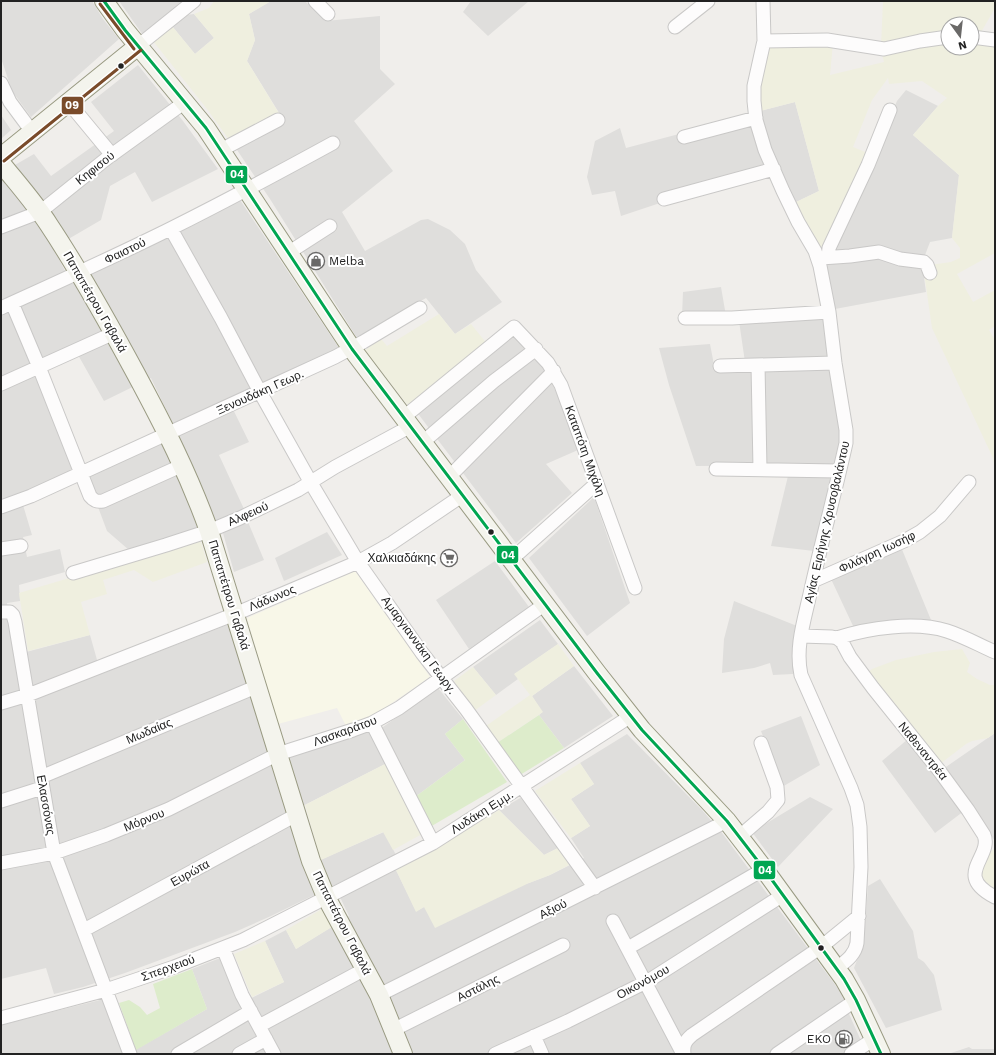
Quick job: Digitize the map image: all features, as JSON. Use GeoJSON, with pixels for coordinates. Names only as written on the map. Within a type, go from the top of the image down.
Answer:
{"type":"FeatureCollection","features":[{"type":"Feature","properties":{"kind":"street"},"geometry":{"type":"LineString","coordinates":[[104,1],[138,46],[198,117],[352,349],[407,422],[631,716],[659,749],[727,821],[836,968],[856,1000],[877,1046],[851,1054]]}},
{"type":"Feature","properties":{"kind":"street"},"geometry":{"type":"LineString","coordinates":[[1,157],[33,133],[194,1]]}},
{"type":"Feature","properties":{"kind":"street"},"geometry":{"type":"LineString","coordinates":[[315,1],[328,14]]}},
{"type":"Feature","properties":{"kind":"street"},"geometry":{"type":"LineString","coordinates":[[675,27],[708,1]]}},
{"type":"Feature","properties":{"kind":"street","name":"Αγίας Ειρήνης Χρυσοβαλάντου"},"geometry":{"type":"LineString","coordinates":[[763,1],[764,41],[754,86],[756,118],[762,140],[791,208],[823,258],[835,363],[846,434],[839,471],[801,636],[798,657],[800,675],[847,777],[857,805],[860,827],[861,867],[856,948],[848,958],[836,968]]}},
{"type":"Feature","properties":{"kind":"street"},"geometry":{"type":"LineString","coordinates":[[764,41],[827,40],[884,50],[920,41],[940,38]]}},
{"type":"Feature","properties":{"kind":"street"},"geometry":{"type":"LineString","coordinates":[[980,38],[995,40]]}},
{"type":"Feature","properties":{"kind":"street"},"geometry":{"type":"LineString","coordinates":[[1,83],[6,95],[33,133]]}},
{"type":"Feature","properties":{"kind":"street","name":"Κηφισού"},"geometry":{"type":"LineString","coordinates":[[1,227],[40,212],[112,155],[185,102]]}},
{"type":"Feature","properties":{"kind":"street"},"geometry":{"type":"LineString","coordinates":[[69,103],[112,155]]}},
{"type":"Feature","properties":{"kind":"street"},"geometry":{"type":"LineString","coordinates":[[823,258],[868,165],[890,110]]}},
{"type":"Feature","properties":{"kind":"street"},"geometry":{"type":"LineString","coordinates":[[684,136],[756,118]]}},
{"type":"Feature","properties":{"kind":"street"},"geometry":{"type":"LineString","coordinates":[[221,150],[278,120]]}},
{"type":"Feature","properties":{"kind":"street","name":"Φαιστού"},"geometry":{"type":"LineString","coordinates":[[6,305],[79,273],[171,229],[333,143]]}},
{"type":"Feature","properties":{"kind":"street","name":"Παπαπέτρου Γαβαλά"},"geometry":{"type":"LineString","coordinates":[[1,162],[40,212],[79,273],[114,333],[168,433],[197,496],[258,686],[311,861],[326,897],[379,996],[403,1054]]}},
{"type":"Feature","properties":{"kind":"street"},"geometry":{"type":"LineString","coordinates":[[664,199],[774,169]]}},
{"type":"Feature","properties":{"kind":"street"},"geometry":{"type":"LineString","coordinates":[[288,253],[330,226]]}},
{"type":"Feature","properties":{"kind":"street","name":"Αμαργιαννάκη Γεωργ."},"geometry":{"type":"LineString","coordinates":[[171,229],[311,483],[358,562],[394,614],[466,709],[595,888]]}},
{"type":"Feature","properties":{"kind":"street"},"geometry":{"type":"LineString","coordinates":[[823,258],[879,252],[900,259],[924,262],[930,273]]}},
{"type":"Feature","properties":{"kind":"street"},"geometry":{"type":"LineString","coordinates":[[6,305],[39,366],[90,496],[93,500],[98,502],[103,501],[183,465]]}},
{"type":"Feature","properties":{"kind":"street","name":"Ξενουδάκη Γεωρ."},"geometry":{"type":"LineString","coordinates":[[1,507],[31,496],[352,349],[420,308]]}},
{"type":"Feature","properties":{"kind":"street"},"geometry":{"type":"LineString","coordinates":[[685,318],[724,318],[829,312]]}},
{"type":"Feature","properties":{"kind":"street","name":"Καταπότη Μιχάλη"},"geometry":{"type":"LineString","coordinates":[[514,327],[536,349],[554,371],[564,393],[635,588]]}},
{"type":"Feature","properties":{"kind":"street","name":"Αλφειού"},"geometry":{"type":"LineString","coordinates":[[73,572],[209,531],[268,506],[311,483],[407,422],[514,327]]}},
{"type":"Feature","properties":{"kind":"street"},"geometry":{"type":"LineString","coordinates":[[1,384],[114,333]]}},
{"type":"Feature","properties":{"kind":"street"},"geometry":{"type":"LineString","coordinates":[[423,442],[494,381],[536,349]]}},
{"type":"Feature","properties":{"kind":"street"},"geometry":{"type":"LineString","coordinates":[[720,366],[835,363]]}},
{"type":"Feature","properties":{"kind":"street"},"geometry":{"type":"LineString","coordinates":[[758,365],[760,469]]}},
{"type":"Feature","properties":{"kind":"street"},"geometry":{"type":"LineString","coordinates":[[449,477],[554,371]]}},
{"type":"Feature","properties":{"kind":"street"},"geometry":{"type":"LineString","coordinates":[[716,469],[839,471]]}},
{"type":"Feature","properties":{"kind":"street","name":"Φιλάγρη Ιωσήφ"},"geometry":{"type":"LineString","coordinates":[[813,581],[904,541],[920,532],[940,516],[969,482]]}},
{"type":"Feature","properties":{"kind":"street"},"geometry":{"type":"LineString","coordinates":[[512,559],[596,483]]}},
{"type":"Feature","properties":{"kind":"street","name":"Λάδωνος"},"geometry":{"type":"LineString","coordinates":[[1,703],[28,695],[235,614],[358,562],[392,543],[463,495]]}},
{"type":"Feature","properties":{"kind":"street"},"geometry":{"type":"LineString","coordinates":[[1,549],[21,546]]}},
{"type":"Feature","properties":{"kind":"street","name":"Λασκαράτου"},"geometry":{"type":"LineString","coordinates":[[278,754],[372,723],[398,708],[545,604]]}},
{"type":"Feature","properties":{"kind":"street","name":"Ελασσόνας"},"geometry":{"type":"LineString","coordinates":[[7,613],[15,622],[54,852],[130,1054]]}},
{"type":"Feature","properties":{"kind":"street"},"geometry":{"type":"LineString","coordinates":[[801,636],[825,636],[837,638],[858,631],[876,628],[917,626],[946,630],[995,652]]}},
{"type":"Feature","properties":{"kind":"street","name":"Ναθεναντρέα"},"geometry":{"type":"LineString","coordinates":[[837,638],[842,642],[850,657],[873,688],[938,769],[982,830],[986,839],[986,845],[976,869],[976,878],[980,887],[995,897]]}},
{"type":"Feature","properties":{"kind":"street","name":"Μωδαίας"},"geometry":{"type":"LineString","coordinates":[[1,801],[258,686]]}},
{"type":"Feature","properties":{"kind":"street","name":"Λυδάκη Εμμ."},"geometry":{"type":"LineString","coordinates":[[326,897],[433,843],[631,716]]}},
{"type":"Feature","properties":{"kind":"street"},"geometry":{"type":"LineString","coordinates":[[372,723],[433,843]]}},
{"type":"Feature","properties":{"kind":"street"},"geometry":{"type":"LineString","coordinates":[[739,837],[768,812],[778,800],[777,787],[761,743]]}},
{"type":"Feature","properties":{"kind":"street","name":"Μόρνου"},"geometry":{"type":"LineString","coordinates":[[1,863],[54,852],[86,842],[170,809],[278,754]]}},
{"type":"Feature","properties":{"kind":"street","name":"Ευρώτα"},"geometry":{"type":"LineString","coordinates":[[84,930],[296,815]]}},
{"type":"Feature","properties":{"kind":"street","name":"Αξιού"},"geometry":{"type":"LineString","coordinates":[[379,996],[727,821]]}},
{"type":"Feature","properties":{"kind":"street"},"geometry":{"type":"LineString","coordinates":[[628,948],[764,870]]}},
{"type":"Feature","properties":{"kind":"street","name":"Οικονόμου"},"geometry":{"type":"LineString","coordinates":[[495,1054],[586,1012],[646,982],[783,895]]}},
{"type":"Feature","properties":{"kind":"street","name":"Σπερχειού"},"geometry":{"type":"LineString","coordinates":[[1,1018],[106,990],[224,948],[259,932],[326,897]]}},
{"type":"Feature","properties":{"kind":"street"},"geometry":{"type":"LineString","coordinates":[[683,1054],[683,1046],[685,1041],[692,1034],[821,947],[859,916]]}},
{"type":"Feature","properties":{"kind":"street"},"geometry":{"type":"LineString","coordinates":[[613,921],[683,1054]]}},
{"type":"Feature","properties":{"kind":"street","name":"Αστάλης"},"geometry":{"type":"LineString","coordinates":[[393,1030],[563,945]]}},
{"type":"Feature","properties":{"kind":"street"},"geometry":{"type":"LineString","coordinates":[[224,948],[242,994],[274,1054]]}},
{"type":"Feature","properties":{"kind":"street"},"geometry":{"type":"LineString","coordinates":[[259,1026],[365,969]]}},
{"type":"Feature","properties":{"kind":"street"},"geometry":{"type":"LineString","coordinates":[[777,1054],[856,1000]]}},
{"type":"Feature","properties":{"kind":"street"},"geometry":{"type":"LineString","coordinates":[[178,1054],[251,1011]]}},
{"type":"Feature","properties":{"kind":"street"},"geometry":{"type":"LineString","coordinates":[[534,1036],[542,1054]]}},
{"type":"Feature","properties":{"kind":"street"},"geometry":{"type":"LineString","coordinates":[[239,1054],[266,1039]]}},
{"type":"Feature","properties":{"kind":"shaded area"},"geometry":{"type":"Polygon","coordinates":[[[1,1],[92,1],[103,19],[119,39],[31,117],[12,91],[1,58],[1,1]]]}},
{"type":"Feature","properties":{"kind":"shaded area"},"geometry":{"type":"Polygon","coordinates":[[[119,1],[183,1],[143,35],[119,1]]]}},
{"type":"Feature","properties":{"kind":"shaded area"},"geometry":{"type":"Polygon","coordinates":[[[271,1],[305,1],[325,21],[380,16],[380,69],[395,84],[354,121],[393,171],[342,212],[365,251],[421,220],[428,219],[450,230],[465,244],[476,270],[502,302],[455,334],[426,298],[357,338],[270,199],[235,147],[284,121],[247,61],[255,40],[249,14],[271,1]]]}},
{"type":"Feature","properties":{"kind":"shaded area"},"geometry":{"type":"Polygon","coordinates":[[[471,1],[529,1],[488,36],[463,12],[471,1]]]}},
{"type":"Feature","properties":{"kind":"shaded area"},"geometry":{"type":"Polygon","coordinates":[[[194,14],[214,38],[195,54],[172,26],[186,15],[194,14]]]}},
{"type":"Feature","properties":{"kind":"shaded area"},"geometry":{"type":"Polygon","coordinates":[[[138,65],[183,121],[218,169],[152,202],[135,172],[110,186],[101,220],[53,248],[72,284],[240,200],[339,348],[228,399],[249,442],[219,455],[244,509],[197,529],[129,550],[107,531],[86,475],[179,437],[151,378],[104,401],[73,346],[32,363],[73,469],[20,495],[32,535],[23,537],[27,557],[60,549],[65,572],[19,585],[20,601],[7,603],[15,655],[90,635],[101,674],[230,624],[288,758],[383,727],[438,688],[463,719],[445,734],[465,760],[415,797],[387,763],[287,814],[304,867],[384,832],[396,855],[235,932],[125,973],[83,987],[54,994],[46,968],[1,979],[1,173],[34,154],[51,176],[114,131],[91,102],[138,65]]]}},
{"type":"Feature","properties":{"kind":"shaded area"},"geometry":{"type":"Polygon","coordinates":[[[906,90],[938,106],[913,135],[959,175],[952,238],[930,242],[922,263],[926,292],[835,309],[825,263],[868,172],[897,101],[906,90]]]}},
{"type":"Feature","properties":{"kind":"shaded area"},"geometry":{"type":"Polygon","coordinates":[[[795,102],[819,191],[794,203],[774,158],[760,111],[795,102]]]}},
{"type":"Feature","properties":{"kind":"shaded area"},"geometry":{"type":"Polygon","coordinates":[[[1,115],[11,130],[1,139],[1,115]]]}},
{"type":"Feature","properties":{"kind":"shaded area"},"geometry":{"type":"Polygon","coordinates":[[[747,116],[766,166],[621,216],[615,191],[592,195],[587,177],[595,141],[620,128],[626,148],[747,116]]]}},
{"type":"Feature","properties":{"kind":"shaded area"},"geometry":{"type":"Polygon","coordinates":[[[721,287],[726,316],[682,316],[683,292],[721,287]]]}},
{"type":"Feature","properties":{"kind":"shaded area"},"geometry":{"type":"Polygon","coordinates":[[[827,316],[841,434],[836,465],[696,466],[669,385],[659,348],[710,344],[715,370],[746,369],[739,321],[827,316]]]}},
{"type":"Feature","properties":{"kind":"shaded area"},"geometry":{"type":"Polygon","coordinates":[[[512,334],[545,370],[560,400],[578,450],[546,464],[572,493],[516,543],[416,411],[512,334]]]}},
{"type":"Feature","properties":{"kind":"shaded area"},"geometry":{"type":"Polygon","coordinates":[[[788,476],[832,477],[814,551],[771,546],[788,476]]]}},
{"type":"Feature","properties":{"kind":"shaded area"},"geometry":{"type":"Polygon","coordinates":[[[594,497],[630,603],[587,636],[529,558],[594,497]]]}},
{"type":"Feature","properties":{"kind":"shaded area"},"geometry":{"type":"Polygon","coordinates":[[[248,522],[264,560],[234,572],[223,533],[248,522]]]}},
{"type":"Feature","properties":{"kind":"shaded area"},"geometry":{"type":"Polygon","coordinates":[[[327,532],[342,555],[284,581],[275,558],[327,532]]]}},
{"type":"Feature","properties":{"kind":"shaded area"},"geometry":{"type":"Polygon","coordinates":[[[901,547],[931,620],[904,620],[854,628],[831,579],[901,547]]]}},
{"type":"Feature","properties":{"kind":"shaded area"},"geometry":{"type":"Polygon","coordinates":[[[495,561],[529,607],[469,649],[436,600],[495,561]]]}},
{"type":"Feature","properties":{"kind":"shaded area"},"geometry":{"type":"Polygon","coordinates":[[[355,571],[430,677],[370,718],[347,728],[337,708],[278,724],[247,618],[355,571]]]}},
{"type":"Feature","properties":{"kind":"shaded area"},"geometry":{"type":"Polygon","coordinates":[[[734,601],[797,626],[793,674],[773,675],[770,663],[754,668],[722,673],[724,639],[734,601]]]}},
{"type":"Feature","properties":{"kind":"shaded area"},"geometry":{"type":"Polygon","coordinates":[[[540,620],[558,644],[515,674],[518,679],[496,695],[473,667],[540,620]]]}},
{"type":"Feature","properties":{"kind":"shaded area"},"geometry":{"type":"Polygon","coordinates":[[[574,666],[613,716],[564,748],[539,715],[542,712],[532,696],[574,666]]]}},
{"type":"Feature","properties":{"kind":"shaded area"},"geometry":{"type":"Polygon","coordinates":[[[801,716],[820,765],[782,787],[761,731],[801,716]]]}},
{"type":"Feature","properties":{"kind":"shaded area"},"geometry":{"type":"Polygon","coordinates":[[[995,733],[995,841],[943,769],[995,733]]]}},
{"type":"Feature","properties":{"kind":"shaded area"},"geometry":{"type":"Polygon","coordinates":[[[627,734],[702,810],[722,833],[848,1002],[845,1005],[867,1054],[128,1054],[207,1009],[192,969],[220,958],[241,1003],[284,982],[265,941],[286,930],[296,949],[349,916],[340,897],[396,870],[416,911],[424,907],[529,883],[550,875],[584,858],[571,838],[590,826],[571,799],[594,784],[580,763],[627,734]]]}},
{"type":"Feature","properties":{"kind":"shaded area"},"geometry":{"type":"Polygon","coordinates":[[[908,739],[964,811],[935,833],[882,761],[908,739]]]}},
{"type":"Feature","properties":{"kind":"shaded area"},"geometry":{"type":"Polygon","coordinates":[[[522,797],[558,848],[544,855],[499,810],[522,797]]]}},
{"type":"Feature","properties":{"kind":"shaded area"},"geometry":{"type":"Polygon","coordinates":[[[810,797],[833,809],[778,867],[752,832],[810,797]]]}},
{"type":"Feature","properties":{"kind":"shaded area"},"geometry":{"type":"Polygon","coordinates":[[[880,879],[913,931],[918,958],[924,962],[934,975],[942,1010],[886,1028],[854,968],[864,942],[868,886],[880,879]]]}},
{"type":"Feature","properties":{"kind":"shaded area"},"geometry":{"type":"Polygon","coordinates":[[[104,999],[125,1054],[1,1054],[1,1025],[104,999]]]}},
{"type":"Feature","properties":{"kind":"shaded area"},"geometry":{"type":"Polygon","coordinates":[[[969,1047],[972,1049],[995,1049],[995,1054],[951,1054],[969,1047]]]}},
{"type":"Feature","properties":{"kind":"green space"},"geometry":{"type":"Polygon","coordinates":[[[214,1],[271,1],[249,14],[255,40],[247,61],[280,115],[230,141],[207,109],[153,41],[172,26],[195,54],[214,38],[194,14],[209,8],[214,1]]]}},
{"type":"Feature","properties":{"kind":"green space"},"geometry":{"type":"Polygon","coordinates":[[[883,1],[995,1],[995,8],[980,34],[980,16],[940,16],[940,35],[881,46],[883,1]]]}},
{"type":"Feature","properties":{"kind":"green space"},"geometry":{"type":"Polygon","coordinates":[[[980,40],[995,43],[995,253],[957,274],[973,302],[995,290],[995,326],[989,330],[995,340],[995,470],[993,458],[932,328],[923,266],[951,262],[960,258],[960,248],[952,238],[959,175],[913,135],[938,106],[947,98],[922,81],[889,84],[888,78],[872,100],[853,147],[870,154],[825,248],[817,248],[794,203],[819,191],[795,102],[760,111],[758,96],[768,44],[833,43],[830,75],[884,62],[882,54],[940,42],[940,56],[980,56],[980,40]]]}},
{"type":"Feature","properties":{"kind":"green space"},"geometry":{"type":"Polygon","coordinates":[[[439,314],[455,334],[471,324],[488,345],[410,408],[365,350],[381,339],[387,346],[439,314]]]}},
{"type":"Feature","properties":{"kind":"green space"},"geometry":{"type":"Polygon","coordinates":[[[200,539],[207,562],[153,582],[134,570],[103,580],[107,594],[81,602],[90,635],[28,651],[19,593],[200,539]]]}},
{"type":"Feature","properties":{"kind":"green space"},"geometry":{"type":"Polygon","coordinates":[[[558,644],[574,666],[532,696],[543,712],[497,743],[486,726],[530,695],[514,674],[558,644]]]}},
{"type":"Feature","properties":{"kind":"green space"},"geometry":{"type":"Polygon","coordinates":[[[962,649],[970,663],[967,672],[977,679],[990,685],[995,685],[995,733],[988,738],[972,741],[966,744],[940,764],[867,673],[872,669],[896,660],[934,652],[962,649]]]}},
{"type":"Feature","properties":{"kind":"green space"},"geometry":{"type":"Polygon","coordinates":[[[473,667],[496,695],[474,711],[454,681],[473,667]]]}},
{"type":"Feature","properties":{"kind":"green space"},"geometry":{"type":"Polygon","coordinates":[[[539,715],[564,748],[520,775],[497,743],[539,715]]]}},
{"type":"Feature","properties":{"kind":"green space"},"geometry":{"type":"Polygon","coordinates":[[[463,719],[507,782],[430,827],[415,797],[465,760],[445,734],[463,719]]]}},
{"type":"Feature","properties":{"kind":"green space"},"geometry":{"type":"Polygon","coordinates":[[[387,763],[422,834],[393,850],[383,832],[321,860],[305,805],[387,763]]]}},
{"type":"Feature","properties":{"kind":"green space"},"geometry":{"type":"Polygon","coordinates":[[[580,763],[594,784],[571,799],[590,826],[571,838],[535,791],[580,763]]]}},
{"type":"Feature","properties":{"kind":"green space"},"geometry":{"type":"Polygon","coordinates":[[[499,810],[544,855],[558,848],[569,865],[435,928],[424,907],[416,912],[396,870],[499,810]]]}},
{"type":"Feature","properties":{"kind":"green space"},"geometry":{"type":"Polygon","coordinates":[[[995,848],[995,894],[984,886],[980,869],[987,855],[995,848]]]}},
{"type":"Feature","properties":{"kind":"green space"},"geometry":{"type":"Polygon","coordinates":[[[322,909],[332,927],[296,949],[286,930],[322,909]]]}},
{"type":"Feature","properties":{"kind":"green space"},"geometry":{"type":"Polygon","coordinates":[[[265,941],[284,982],[252,997],[234,954],[265,941]]]}},
{"type":"Feature","properties":{"kind":"green space"},"geometry":{"type":"Polygon","coordinates":[[[192,969],[207,1009],[136,1050],[119,1003],[129,1000],[140,1007],[147,1015],[160,1008],[153,984],[192,969]]]}},
{"type":"Feature","properties":{"kind":"transit line","name":"04"},"geometry":{"type":"LineString","coordinates":[[104,1],[125,30],[206,128],[352,349],[597,673],[642,730],[727,821],[764,869],[844,979],[856,1000],[881,1054]]}},
{"type":"Feature","properties":{"kind":"transit line","name":"09"},"geometry":{"type":"LineString","coordinates":[[100,4],[134,49]]}},
{"type":"Feature","properties":{"kind":"transit line","name":"09"},"geometry":{"type":"LineString","coordinates":[[4,161],[141,50]]}},
{"type":"Feature","properties":{"kind":"place","name":"Melba"},"geometry":{"type":"Point","coordinates":[316,261]}},
{"type":"Feature","properties":{"kind":"place","name":"Χαλκιαδάκης"},"geometry":{"type":"Point","coordinates":[449,558]}},
{"type":"Feature","properties":{"kind":"place","name":"EKO"},"geometry":{"type":"Point","coordinates":[844,1039]}}]}
